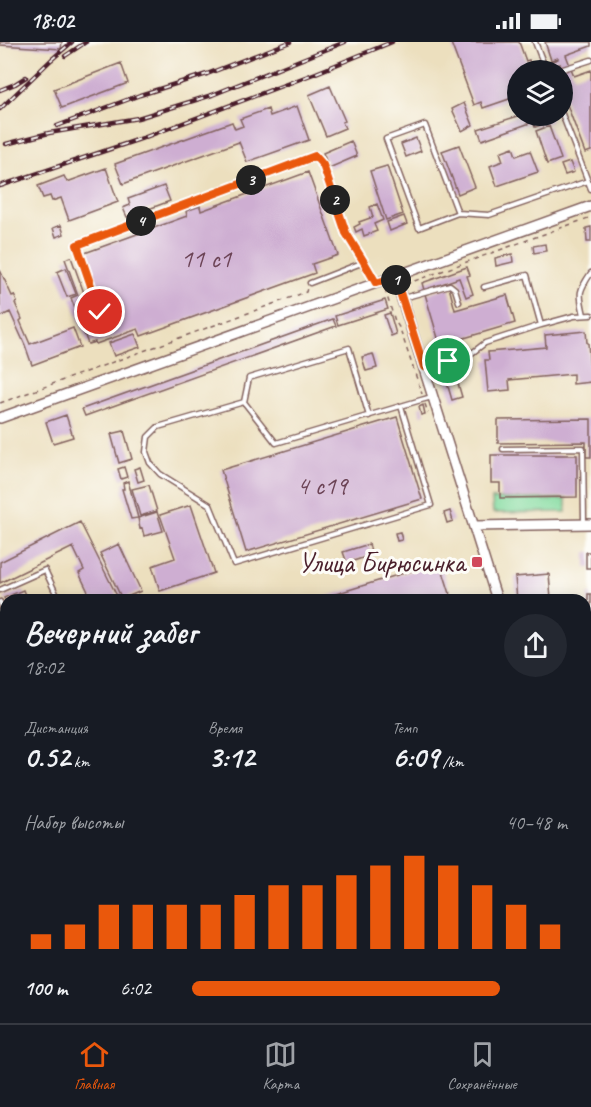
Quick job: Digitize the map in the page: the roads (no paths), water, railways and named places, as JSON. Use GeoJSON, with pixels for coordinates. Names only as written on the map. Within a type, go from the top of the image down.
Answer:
{"type":"FeatureCollection","features":[{"type":"Feature","properties":{"kind":"main road"},"geometry":{"type":"LineString","coordinates":[[0,418],[591,206]]}},
{"type":"Feature","properties":{"kind":"main road"},"geometry":{"type":"LineString","coordinates":[[395,277],[424,367],[428,398],[475,526],[495,594]]}},
{"type":"Feature","properties":{"kind":"main road"},"geometry":{"type":"LineString","coordinates":[[475,526],[587,524]]}},
{"type":"Feature","properties":{"kind":"lane"},"geometry":{"type":"LineString","coordinates":[[535,42],[542,60]]}},
{"type":"Feature","properties":{"kind":"lane"},"geometry":{"type":"LineString","coordinates":[[573,66],[591,60]]}},
{"type":"Feature","properties":{"kind":"lane"},"geometry":{"type":"LineString","coordinates":[[458,213],[425,124],[386,139],[419,228],[458,213],[489,215],[588,181]]}},
{"type":"Feature","properties":{"kind":"lane"},"geometry":{"type":"LineString","coordinates":[[567,126],[591,189]]}},
{"type":"Feature","properties":{"kind":"lane"},"geometry":{"type":"LineString","coordinates":[[100,312],[77,245],[315,156],[323,165],[346,233],[376,283]]}},
{"type":"Feature","properties":{"kind":"lane"},"geometry":{"type":"LineString","coordinates":[[310,284],[364,262]]}},
{"type":"Feature","properties":{"kind":"lane"},"geometry":{"type":"LineString","coordinates":[[584,315],[579,296],[581,287],[591,273]]}},
{"type":"Feature","properties":{"kind":"lane"},"geometry":{"type":"LineString","coordinates":[[484,288],[527,275],[542,326]]}},
{"type":"Feature","properties":{"kind":"lane"},"geometry":{"type":"LineString","coordinates":[[402,299],[450,285],[455,289],[459,302]]}},
{"type":"Feature","properties":{"kind":"lane"},"geometry":{"type":"LineString","coordinates":[[424,367],[472,353],[485,343],[574,316],[591,315]]}},
{"type":"Feature","properties":{"kind":"lane"},"geometry":{"type":"LineString","coordinates":[[369,416],[349,348],[249,378],[244,402],[276,443],[369,416],[428,398]]}},
{"type":"Feature","properties":{"kind":"lane"},"geometry":{"type":"LineString","coordinates":[[244,402],[158,427],[148,437],[146,452],[150,463],[160,474],[210,505],[234,564],[431,504],[401,406]]}},
{"type":"Feature","properties":{"kind":"lane"},"geometry":{"type":"LineString","coordinates":[[503,448],[583,448],[587,524]]}},
{"type":"Feature","properties":{"kind":"lane"},"geometry":{"type":"LineString","coordinates":[[0,590],[45,570],[56,594]]}},
{"type":"Feature","properties":{"kind":"railway"},"geometry":{"type":"LineString","coordinates":[[0,109],[72,42]]}},
{"type":"Feature","properties":{"kind":"railway"},"geometry":{"type":"LineString","coordinates":[[65,56],[86,42]]}},
{"type":"Feature","properties":{"kind":"railway"},"geometry":{"type":"LineString","coordinates":[[57,126],[140,95],[207,74],[290,42]]}},
{"type":"Feature","properties":{"kind":"railway"},"geometry":{"type":"LineString","coordinates":[[6,144],[49,133],[138,118],[212,95],[345,42]]}},
{"type":"Feature","properties":{"kind":"railway"},"geometry":{"type":"LineString","coordinates":[[0,186],[143,138],[392,42]]}},
{"type":"Feature","properties":{"kind":"railway"},"geometry":{"type":"LineString","coordinates":[[0,90],[26,77]]}},
{"type":"Feature","properties":{"kind":"place","name":"Улица Бирюсинка"},"geometry":{"type":"Point","coordinates":[477,562]}}]}
